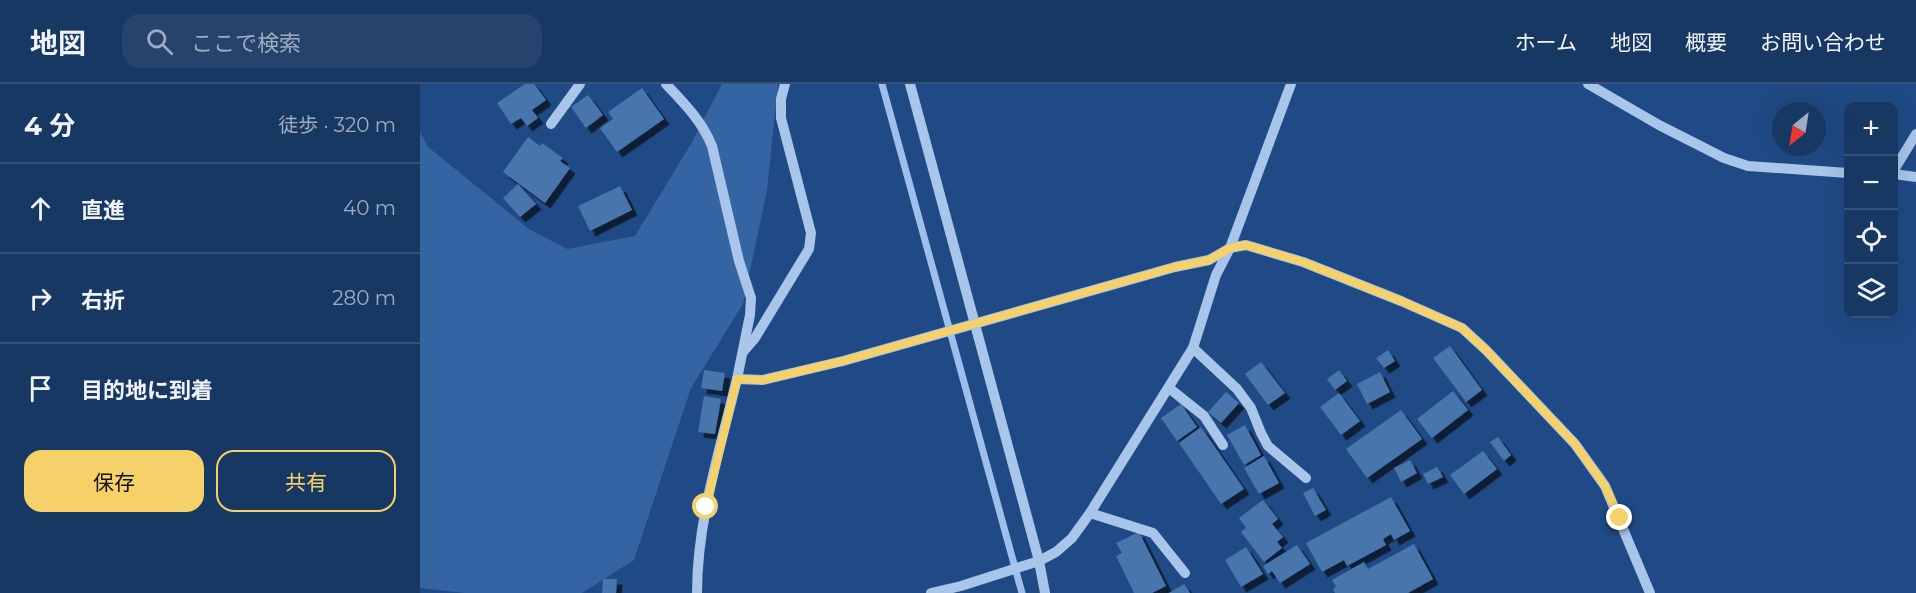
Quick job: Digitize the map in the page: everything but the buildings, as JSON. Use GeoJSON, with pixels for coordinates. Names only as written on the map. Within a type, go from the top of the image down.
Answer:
{"type":"FeatureCollection","features":[{"type":"Feature","properties":{"kind":"street"},"geometry":{"type":"LineString","coordinates":[[551,124],[580,84]]}},
{"type":"Feature","properties":{"kind":"street"},"geometry":{"type":"LineString","coordinates":[[666,84],[699,121],[712,146],[739,261],[751,298],[750,315],[737,379],[706,507],[697,559],[696,593]]}},
{"type":"Feature","properties":{"kind":"street"},"geometry":{"type":"LineString","coordinates":[[742,352],[755,338],[809,249],[811,233],[781,118],[781,99],[785,84]]}},
{"type":"Feature","properties":{"kind":"street"},"geometry":{"type":"LineString","coordinates":[[910,84],[1039,561],[1045,593]]}},
{"type":"Feature","properties":{"kind":"street"},"geometry":{"type":"LineString","coordinates":[[931,593],[1039,561],[1056,552],[1072,538],[1090,513],[1193,348],[1216,275],[1230,248],[1291,84]]}},
{"type":"Feature","properties":{"kind":"street"},"geometry":{"type":"LineString","coordinates":[[1588,84],[1659,125],[1724,158],[1748,166],[1844,173]]}},
{"type":"Feature","properties":{"kind":"street"},"geometry":{"type":"LineString","coordinates":[[1898,164],[1916,134]]}},
{"type":"Feature","properties":{"kind":"street"},"geometry":{"type":"LineString","coordinates":[[1898,173],[1916,177]]}},
{"type":"Feature","properties":{"kind":"street"},"geometry":{"type":"LineString","coordinates":[[737,379],[763,380],[843,361],[956,327],[1175,267],[1209,260],[1230,248],[1246,245],[1303,262],[1410,304],[1462,328],[1486,350],[1581,452],[1605,486],[1650,593]]}},
{"type":"Feature","properties":{"kind":"street"},"geometry":{"type":"LineString","coordinates":[[1193,348],[1231,383],[1251,408],[1268,446],[1305,478]]}},
{"type":"Feature","properties":{"kind":"street"},"geometry":{"type":"LineString","coordinates":[[1169,388],[1204,416],[1223,445]]}},
{"type":"Feature","properties":{"kind":"street"},"geometry":{"type":"LineString","coordinates":[[1090,513],[1153,533],[1185,573]]}},
{"type":"Feature","properties":{"kind":"shaded area"},"geometry":{"type":"Polygon","coordinates":[[[722,84],[778,84],[767,190],[743,304],[691,388],[634,560],[582,593],[465,593],[420,588],[420,132],[428,147],[529,229],[567,249],[635,236],[692,142],[722,84]]]}},
{"type":"Feature","properties":{"kind":"waterway"},"geometry":{"type":"LineString","coordinates":[[882,84],[1022,593]]}},
{"type":"Feature","properties":{"kind":"route"},"geometry":{"type":"LineString","coordinates":[[706,507],[737,379],[763,380],[843,361],[943,331],[1175,267],[1209,260],[1230,248],[1246,245],[1303,262],[1462,328],[1486,350],[1575,444],[1605,486],[1620,518]]}}]}
